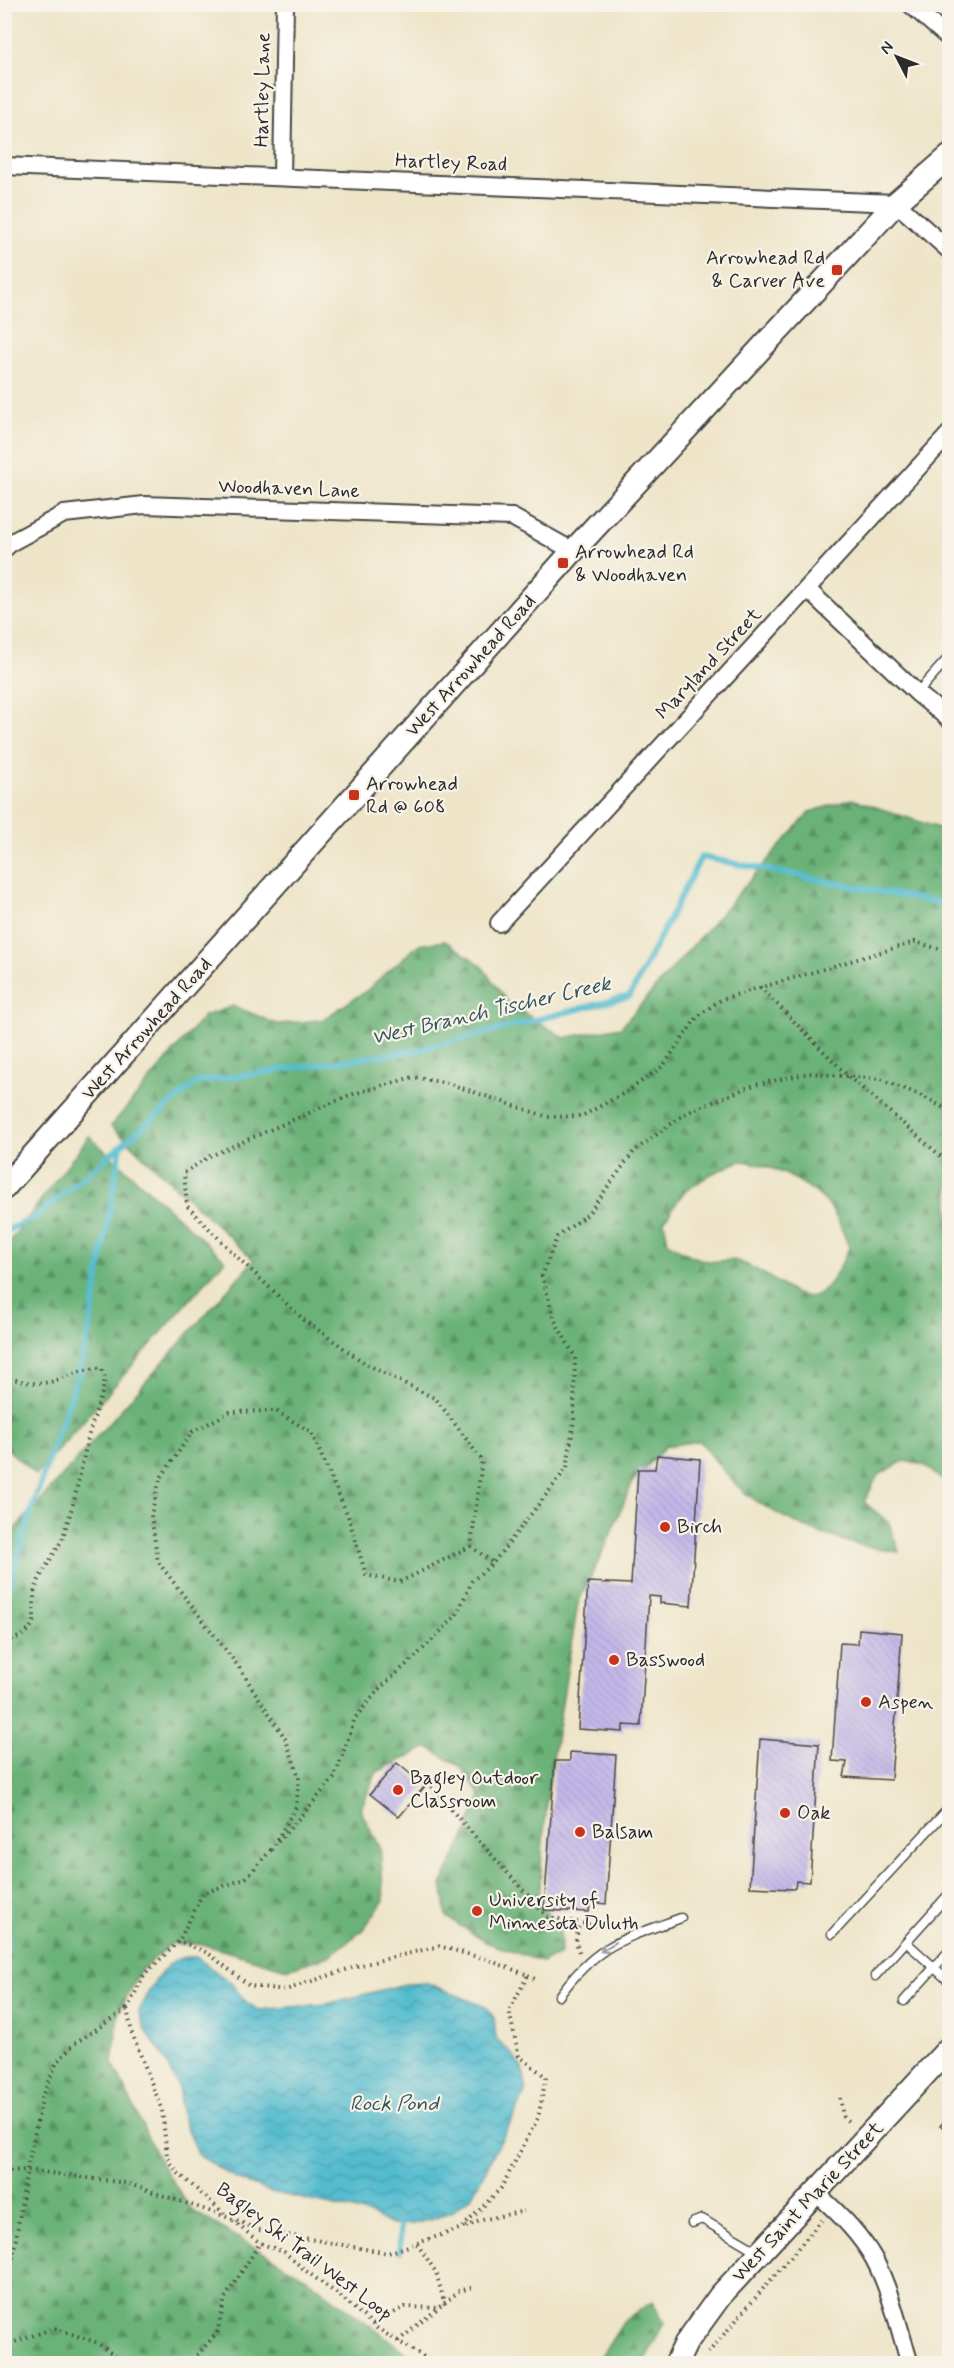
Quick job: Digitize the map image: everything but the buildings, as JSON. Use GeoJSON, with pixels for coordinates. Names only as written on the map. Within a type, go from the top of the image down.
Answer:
{"type":"FeatureCollection","features":[{"type":"Feature","properties":{"kind":"street","name":"Hartley Lane"},"geometry":{"type":"LineString","coordinates":[[282,177],[285,4]]}},
{"type":"Feature","properties":{"kind":"street"},"geometry":{"type":"LineString","coordinates":[[910,4],[950,39]]}},
{"type":"Feature","properties":{"kind":"street","name":"West Arrowhead Road"},"geometry":{"type":"LineString","coordinates":[[4,1188],[573,551],[896,203],[950,156]]}},
{"type":"Feature","properties":{"kind":"street","name":"Hartley Road"},"geometry":{"type":"LineString","coordinates":[[4,166],[896,203]]}},
{"type":"Feature","properties":{"kind":"street"},"geometry":{"type":"LineString","coordinates":[[896,203],[950,251]]}},
{"type":"Feature","properties":{"kind":"street","name":"Maryland Street"},"geometry":{"type":"LineString","coordinates":[[499,923],[950,433]]}},
{"type":"Feature","properties":{"kind":"street","name":"Woodhaven Lane"},"geometry":{"type":"LineString","coordinates":[[4,549],[12,542],[64,514],[144,505],[512,518],[573,551]]}},
{"type":"Feature","properties":{"kind":"street"},"geometry":{"type":"LineString","coordinates":[[807,589],[917,693],[950,720]]}},
{"type":"Feature","properties":{"kind":"street","name":"West Saint Marie Street"},"geometry":{"type":"LineString","coordinates":[[676,2364],[686,2343],[720,2296],[817,2194],[950,2047]]}},
{"type":"Feature","properties":{"kind":"street"},"geometry":{"type":"LineString","coordinates":[[817,2194],[856,2234],[874,2259],[885,2284],[910,2364]]}},
{"type":"Feature","properties":{"kind":"lane"},"geometry":{"type":"LineString","coordinates":[[917,693],[950,656]]}},
{"type":"Feature","properties":{"kind":"lane"},"geometry":{"type":"LineString","coordinates":[[832,1934],[950,1807]]}},
{"type":"Feature","properties":{"kind":"lane"},"geometry":{"type":"LineString","coordinates":[[875,1976],[950,1893]]}},
{"type":"Feature","properties":{"kind":"lane"},"geometry":{"type":"LineString","coordinates":[[559,1996],[574,1976],[600,1951],[618,1940],[681,1918]]}},
{"type":"Feature","properties":{"kind":"lane"},"geometry":{"type":"LineString","coordinates":[[906,1941],[950,1982]]}},
{"type":"Feature","properties":{"kind":"lane"},"geometry":{"type":"LineString","coordinates":[[904,2001],[950,1950]]}},
{"type":"Feature","properties":{"kind":"lane"},"geometry":{"type":"LineString","coordinates":[[692,2223],[702,2219],[760,2254]]}},
{"type":"Feature","properties":{"kind":"path"},"geometry":{"type":"LineString","coordinates":[[471,1546],[482,1460],[436,1399],[366,1364],[303,1320],[187,1206],[184,1173],[210,1156],[350,1095],[412,1077],[447,1083],[548,1117],[582,1116],[628,1091],[663,1066],[698,1016],[722,999],[915,942],[950,952]]}},
{"type":"Feature","properties":{"kind":"path"},"geometry":{"type":"LineString","coordinates":[[760,987],[848,1076],[950,1164]]}},
{"type":"Feature","properties":{"kind":"path"},"geometry":{"type":"LineString","coordinates":[[4,2280],[11,2269],[27,2170],[43,2094],[57,2062],[74,2044],[127,2009],[144,1975],[179,1941],[203,1893],[244,1879],[335,1777],[355,1718],[380,1688],[456,1616],[472,1581],[494,1563],[567,1468],[574,1420],[575,1358],[555,1321],[542,1276],[557,1237],[588,1214],[634,1151],[686,1113],[754,1085],[809,1073],[880,1079],[920,1095],[950,1111]]}},
{"type":"Feature","properties":{"kind":"path"},"geometry":{"type":"LineString","coordinates":[[4,1376],[20,1381],[42,1383],[92,1367],[102,1369],[105,1380],[62,1540],[40,1577],[34,1593],[34,1621],[29,1630],[20,1636],[4,1641]]}},
{"type":"Feature","properties":{"kind":"path"},"geometry":{"type":"LineString","coordinates":[[271,1850],[296,1807],[299,1776],[286,1740],[238,1666],[158,1562],[151,1515],[160,1479],[192,1432],[230,1412],[276,1411],[311,1432],[348,1516],[366,1575],[400,1582],[471,1546]]}},
{"type":"Feature","properties":{"kind":"path"},"geometry":{"type":"LineString","coordinates":[[471,1546],[494,1563]]}},
{"type":"Feature","properties":{"kind":"path"},"geometry":{"type":"LineString","coordinates":[[431,1787],[547,1917],[610,1928],[619,1926]]}},
{"type":"Feature","properties":{"kind":"path"},"geometry":{"type":"LineString","coordinates":[[579,1923],[576,1942],[579,1952]]}},
{"type":"Feature","properties":{"kind":"path"},"geometry":{"type":"LineString","coordinates":[[179,1941],[208,1953],[250,1986],[286,1990],[357,1966],[439,1946],[485,1959],[538,1981]]}},
{"type":"Feature","properties":{"kind":"path"},"geometry":{"type":"LineString","coordinates":[[462,2228],[501,2188],[538,2118],[546,2077],[519,2056],[509,2011],[528,1975]]}},
{"type":"Feature","properties":{"kind":"path","name":"Bagley Ski Trail West Loop"},"geometry":{"type":"LineString","coordinates":[[127,2009],[132,2033],[162,2110],[167,2156],[177,2172],[260,2243],[284,2252],[373,2324],[426,2358],[431,2364]]}},
{"type":"Feature","properties":{"kind":"path"},"geometry":{"type":"LineString","coordinates":[[840,2098],[843,2117],[848,2121]]}},
{"type":"Feature","properties":{"kind":"path"},"geometry":{"type":"LineString","coordinates":[[4,2171],[27,2170],[126,2183],[259,2230],[390,2252],[482,2220],[524,2211]]}},
{"type":"Feature","properties":{"kind":"path"},"geometry":{"type":"LineString","coordinates":[[189,2364],[217,2333],[225,2298],[260,2243]]}},
{"type":"Feature","properties":{"kind":"path"},"geometry":{"type":"LineString","coordinates":[[417,2244],[436,2272],[442,2306]]}},
{"type":"Feature","properties":{"kind":"path"},"geometry":{"type":"LineString","coordinates":[[398,2341],[459,2292],[475,2287]]}},
{"type":"Feature","properties":{"kind":"path"},"geometry":{"type":"LineString","coordinates":[[373,2324],[405,2307],[442,2306]]}},
{"type":"Feature","properties":{"kind":"path"},"geometry":{"type":"LineString","coordinates":[[4,2346],[54,2328],[98,2343],[125,2364]]}},
{"type":"Feature","properties":{"kind":"green space"},"geometry":{"type":"Polygon","coordinates":[[[852,799],[938,828],[949,824],[949,1486],[924,1465],[904,1461],[878,1475],[864,1502],[889,1523],[899,1552],[859,1545],[821,1533],[766,1507],[735,1484],[700,1441],[666,1446],[633,1481],[578,1603],[549,1784],[539,1903],[560,1930],[561,1954],[542,1962],[486,1942],[447,1917],[442,1883],[481,1796],[461,1767],[428,1747],[377,1772],[360,1810],[380,1847],[384,1900],[363,1930],[329,1956],[287,1969],[202,1944],[171,1944],[141,1970],[118,2014],[113,2063],[158,2159],[191,2210],[308,2279],[420,2363],[5,2364],[5,1540],[254,1260],[111,1126],[204,1016],[234,1006],[277,1024],[322,1020],[366,991],[418,945],[445,941],[481,965],[508,1003],[564,1038],[621,1027],[810,812],[852,799]],[[740,1161],[711,1174],[683,1193],[664,1221],[668,1242],[687,1254],[703,1260],[737,1261],[757,1270],[787,1289],[800,1295],[812,1296],[823,1290],[836,1275],[849,1247],[839,1222],[825,1201],[808,1187],[786,1174],[740,1161]]]}},
{"type":"Feature","properties":{"kind":"green space"},"geometry":{"type":"Polygon","coordinates":[[[89,1136],[225,1260],[36,1475],[5,1447],[5,1248],[89,1136]]]}},
{"type":"Feature","properties":{"kind":"green space"},"geometry":{"type":"Polygon","coordinates":[[[652,2302],[664,2322],[644,2363],[597,2363],[624,2321],[652,2302]]]}},
{"type":"Feature","properties":{"kind":"water","name":"Rock Pond"},"geometry":{"type":"Polygon","coordinates":[[[196,1957],[231,1983],[245,2001],[258,2010],[327,2004],[405,1984],[428,1983],[486,2007],[494,2018],[496,2039],[519,2063],[525,2078],[525,2095],[471,2197],[452,2211],[436,2218],[412,2224],[392,2225],[371,2215],[346,2208],[271,2192],[236,2179],[197,2154],[182,2117],[178,2086],[161,2052],[145,2030],[139,2012],[151,1989],[168,1966],[181,1958],[196,1957]]]}},
{"type":"Feature","properties":{"kind":"waterway","name":"West Branch Tischer Creek"},"geometry":{"type":"LineString","coordinates":[[4,1232],[37,1216],[197,1082],[418,1050],[630,996],[701,857],[950,905]]}},
{"type":"Feature","properties":{"kind":"waterway"},"geometry":{"type":"LineString","coordinates":[[4,1604],[31,1511],[79,1372],[90,1325],[121,1146]]}},
{"type":"Feature","properties":{"kind":"waterway"},"geometry":{"type":"LineString","coordinates":[[4,1838],[8,1932],[4,1961]]}},
{"type":"Feature","properties":{"kind":"waterway"},"geometry":{"type":"LineString","coordinates":[[400,2225],[400,2251]]}},
{"type":"Feature","properties":{"kind":"place","name":"Arrowhead Rd & Carver Ave"},"geometry":{"type":"Point","coordinates":[837,270]}},
{"type":"Feature","properties":{"kind":"place","name":"Arrowhead Rd & Woodhaven"},"geometry":{"type":"Point","coordinates":[563,563]}},
{"type":"Feature","properties":{"kind":"place","name":"Arrowhead Rd @ 608"},"geometry":{"type":"Point","coordinates":[354,795]}},
{"type":"Feature","properties":{"kind":"place","name":"Birch"},"geometry":{"type":"Point","coordinates":[665,1527]}},
{"type":"Feature","properties":{"kind":"place","name":"Basswood"},"geometry":{"type":"Point","coordinates":[614,1660]}},
{"type":"Feature","properties":{"kind":"place","name":"Aspen"},"geometry":{"type":"Point","coordinates":[866,1702]}},
{"type":"Feature","properties":{"kind":"place","name":"Bagley Outdoor Classroom"},"geometry":{"type":"Point","coordinates":[398,1790]}},
{"type":"Feature","properties":{"kind":"place","name":"Oak"},"geometry":{"type":"Point","coordinates":[785,1813]}},
{"type":"Feature","properties":{"kind":"place","name":"Balsam"},"geometry":{"type":"Point","coordinates":[580,1832]}},
{"type":"Feature","properties":{"kind":"place","name":"University of Minnesota Duluth"},"geometry":{"type":"Point","coordinates":[477,1911]}}]}
